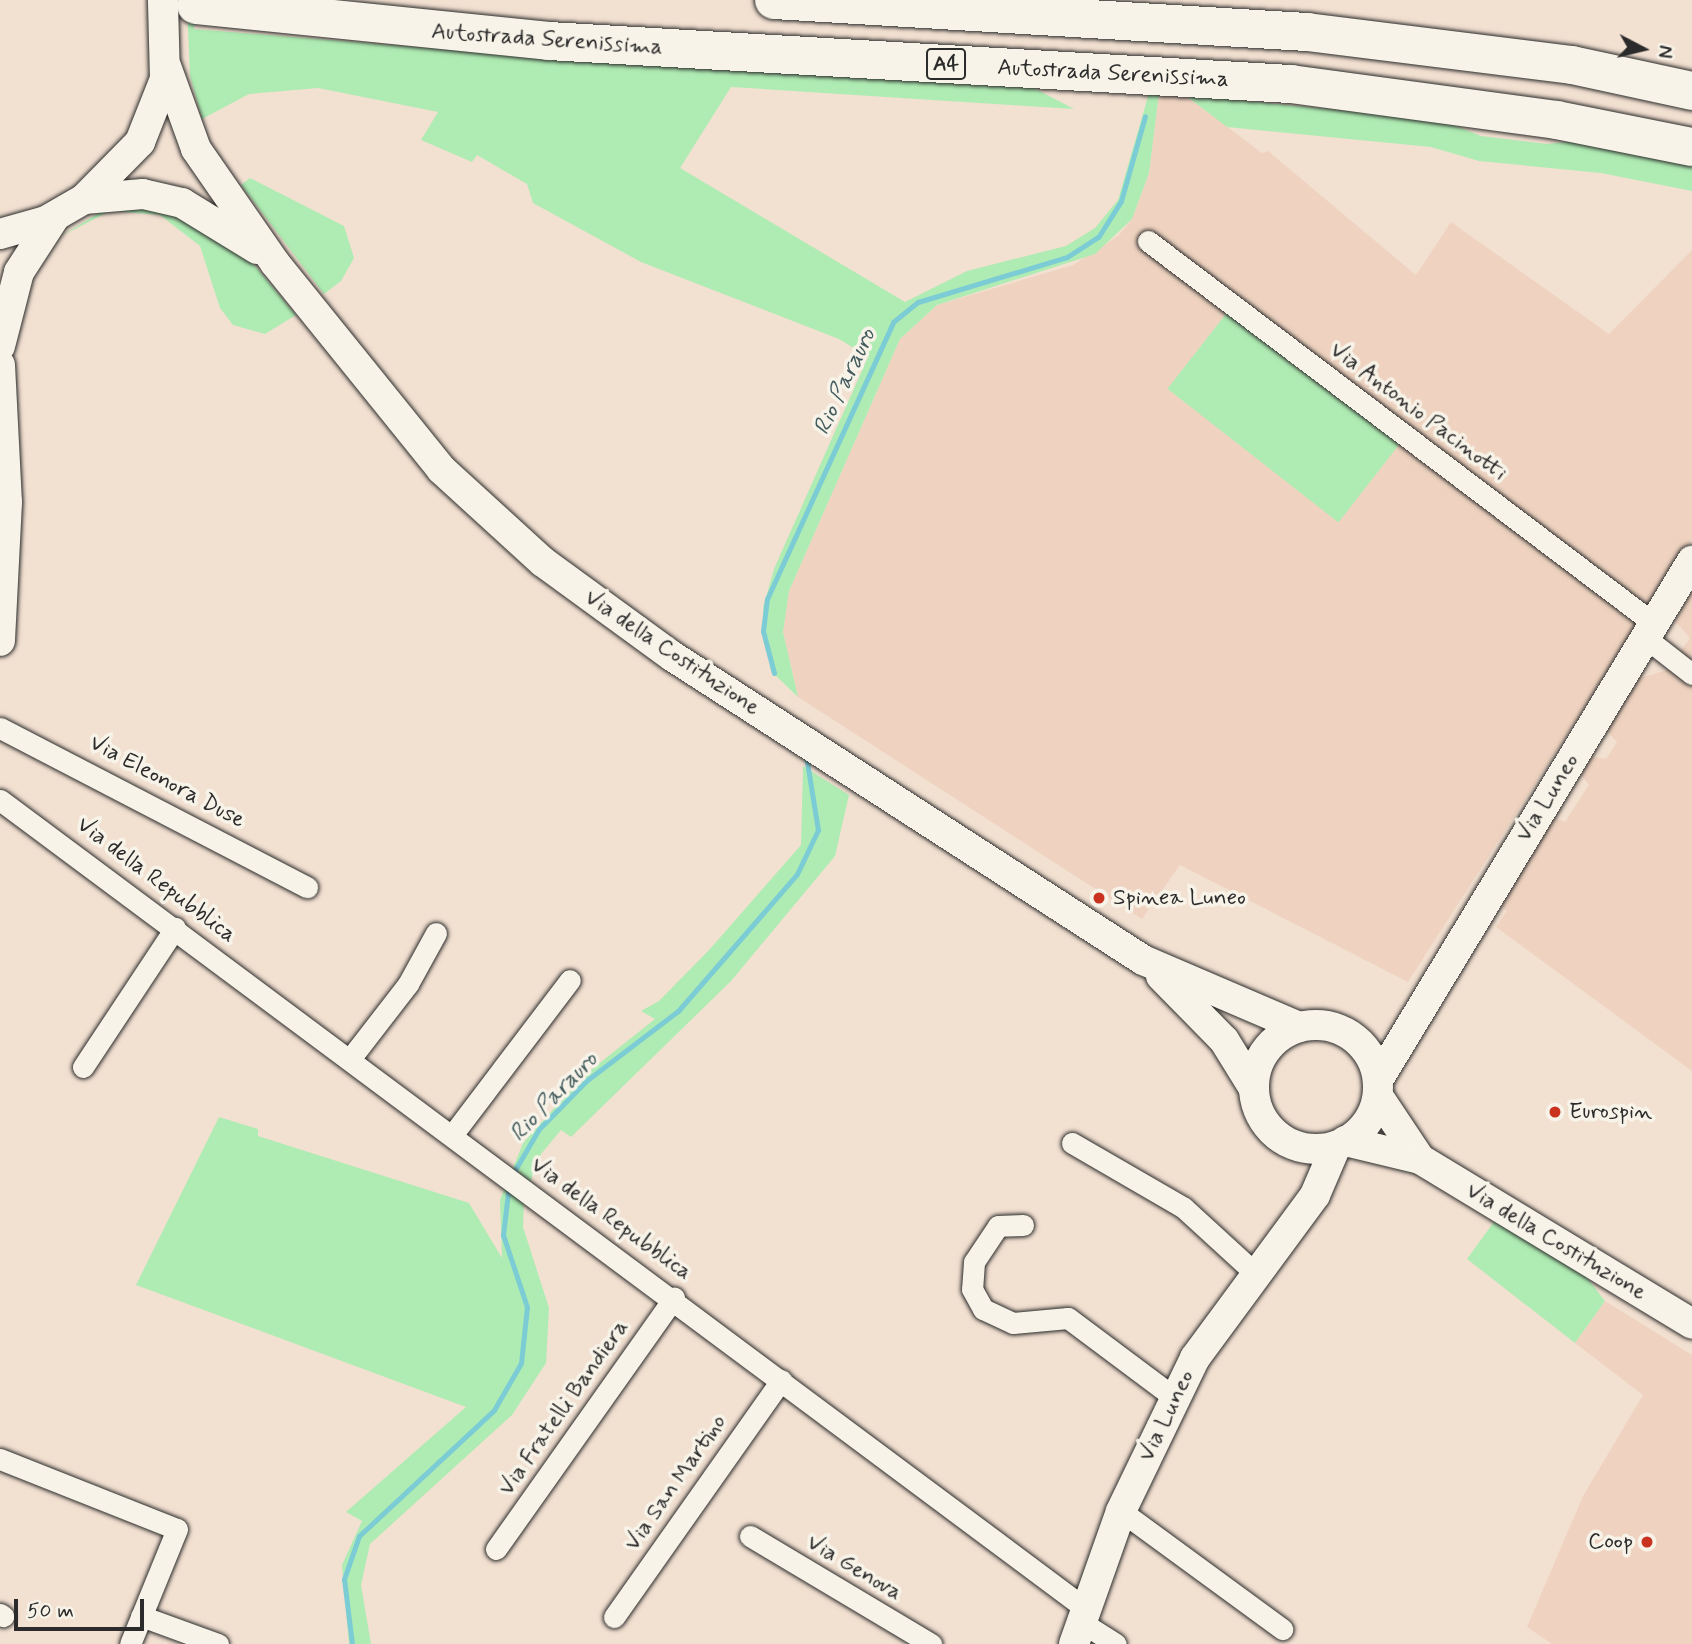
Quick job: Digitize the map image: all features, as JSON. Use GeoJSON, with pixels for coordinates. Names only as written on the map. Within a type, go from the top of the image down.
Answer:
{"type":"FeatureCollection","features":[{"type":"Feature","properties":{"kind":"highway"},"geometry":{"type":"LineString","coordinates":[[774,0],[1307,32],[1572,65],[1692,91]]}},
{"type":"Feature","properties":{"kind":"highway","name":"Autostrada Serenissima"},"geometry":{"type":"LineString","coordinates":[[180,3],[549,41],[1291,84],[1557,120],[1692,148]]}},
{"type":"Feature","properties":{"kind":"main road"},"geometry":{"type":"LineString","coordinates":[[0,234],[54,218],[84,199],[140,142],[158,105],[180,3]]}},
{"type":"Feature","properties":{"kind":"main road"},"geometry":{"type":"LineString","coordinates":[[166,66],[196,149],[275,263]]}},
{"type":"Feature","properties":{"kind":"main road"},"geometry":{"type":"LineString","coordinates":[[84,199],[143,194],[182,203],[232,229],[275,263]]}},
{"type":"Feature","properties":{"kind":"main road"},"geometry":{"type":"LineString","coordinates":[[0,345],[19,272],[54,218]]}},
{"type":"Feature","properties":{"kind":"main road","name":"Via della Costituzione"},"geometry":{"type":"LineString","coordinates":[[275,263],[414,439],[543,562],[672,656],[1143,960],[1203,1014],[1254,1087]]}},
{"type":"Feature","properties":{"kind":"main road"},"geometry":{"type":"LineString","coordinates":[[0,367],[7,532],[0,641]]}},
{"type":"Feature","properties":{"kind":"main road","name":"Via Luneo"},"geometry":{"type":"LineString","coordinates":[[1378,1088],[1400,1034],[1652,632],[1692,561]]}},
{"type":"Feature","properties":{"kind":"main road","name":"Via della Costituzione"},"geometry":{"type":"LineString","coordinates":[[1143,960],[1299,1027]]}},
{"type":"Feature","properties":{"kind":"main road"},"geometry":{"type":"LineString","coordinates":[[1352,1037],[1370,1056],[1378,1088],[1364,1125],[1341,1144],[1299,1147],[1266,1125],[1254,1087],[1266,1050],[1299,1027],[1319,1025],[1352,1037],[1400,1034]]}},
{"type":"Feature","properties":{"kind":"main road","name":"Via della Costituzione"},"geometry":{"type":"LineString","coordinates":[[1378,1088],[1420,1159]]}},
{"type":"Feature","properties":{"kind":"main road","name":"Via della Costituzione"},"geometry":{"type":"LineString","coordinates":[[1341,1144],[1420,1159],[1692,1325]]}},
{"type":"Feature","properties":{"kind":"main road","name":"Via Luneo"},"geometry":{"type":"LineString","coordinates":[[1080,1625],[1121,1511],[1206,1340],[1303,1211],[1341,1144]]}},
{"type":"Feature","properties":{"kind":"main road","name":"Via Luneo"},"geometry":{"type":"LineString","coordinates":[[1299,1147],[1309,1173],[1303,1211]]}},
{"type":"Feature","properties":{"kind":"street","name":"Via Antonio Pacinotti"},"geometry":{"type":"LineString","coordinates":[[1148,241],[1652,632],[1692,674]]}},
{"type":"Feature","properties":{"kind":"street","name":"Via Eleonora Duse"},"geometry":{"type":"LineString","coordinates":[[0,728],[307,887]]}},
{"type":"Feature","properties":{"kind":"street","name":"Via della Repubblica"},"geometry":{"type":"LineString","coordinates":[[0,800],[674,1298],[781,1380],[1080,1625],[1116,1644]]}},
{"type":"Feature","properties":{"kind":"street"},"geometry":{"type":"LineString","coordinates":[[83,1067],[175,928]]}},
{"type":"Feature","properties":{"kind":"street"},"geometry":{"type":"LineString","coordinates":[[350,1059],[408,984],[436,933]]}},
{"type":"Feature","properties":{"kind":"street"},"geometry":{"type":"LineString","coordinates":[[453,1134],[570,980]]}},
{"type":"Feature","properties":{"kind":"street"},"geometry":{"type":"LineString","coordinates":[[1072,1143],[1184,1208],[1257,1275]]}},
{"type":"Feature","properties":{"kind":"street"},"geometry":{"type":"LineString","coordinates":[[1023,1225],[998,1226],[974,1262],[972,1289],[983,1309],[1013,1323],[1068,1318],[1175,1398]]}},
{"type":"Feature","properties":{"kind":"street","name":"Via Fratelli Bandiera"},"geometry":{"type":"LineString","coordinates":[[496,1549],[674,1298]]}},
{"type":"Feature","properties":{"kind":"street","name":"Via San Martino"},"geometry":{"type":"LineString","coordinates":[[614,1617],[781,1380]]}},
{"type":"Feature","properties":{"kind":"street"},"geometry":{"type":"LineString","coordinates":[[0,1459],[177,1529],[130,1644]]}},
{"type":"Feature","properties":{"kind":"street"},"geometry":{"type":"LineString","coordinates":[[1121,1511],[1282,1629]]}},
{"type":"Feature","properties":{"kind":"street","name":"Via Genova"},"geometry":{"type":"LineString","coordinates":[[750,1536],[931,1644]]}},
{"type":"Feature","properties":{"kind":"street"},"geometry":{"type":"LineString","coordinates":[[141,1616],[218,1644]]}},
{"type":"Feature","properties":{"kind":"shaded area"},"geometry":{"type":"Polygon","coordinates":[[[1159,93],[1185,95],[1262,153],[1268,151],[1416,275],[1451,222],[1609,334],[1692,250],[1692,539],[1408,982],[1180,865],[1142,919],[798,697],[783,632],[789,591],[900,339],[937,305],[1073,265],[1118,236],[1132,219],[1149,173],[1159,93]]]}},
{"type":"Feature","properties":{"kind":"shaded area"},"geometry":{"type":"Polygon","coordinates":[[[1692,592],[1692,1071],[1496,927],[1507,911],[1495,901],[1549,815],[1565,822],[1589,785],[1578,771],[1587,756],[1606,759],[1617,742],[1605,729],[1637,679],[1667,670],[1690,638],[1675,621],[1692,592]]]}},
{"type":"Feature","properties":{"kind":"shaded area"},"geometry":{"type":"Polygon","coordinates":[[[1605,1301],[1692,1355],[1692,1644],[1552,1644],[1527,1627],[1583,1496],[1643,1395],[1575,1343],[1605,1301]]]}},
{"type":"Feature","properties":{"kind":"green space"},"geometry":{"type":"Polygon","coordinates":[[[197,0],[194,29],[639,65],[1032,87],[1074,109],[731,87],[680,168],[905,302],[967,271],[1066,246],[1095,228],[1118,200],[1149,93],[1159,93],[1149,173],[1132,219],[1095,254],[937,305],[900,339],[789,591],[783,632],[798,697],[771,671],[763,608],[774,569],[868,357],[839,339],[641,262],[533,203],[527,184],[477,155],[472,162],[421,140],[438,112],[318,88],[249,94],[202,119],[190,76],[187,7],[197,0]]]}},
{"type":"Feature","properties":{"kind":"green space"},"geometry":{"type":"Polygon","coordinates":[[[1185,95],[1441,120],[1481,136],[1547,144],[1576,141],[1692,165],[1692,191],[1601,173],[1479,161],[1431,147],[1227,127],[1185,95]]]}},
{"type":"Feature","properties":{"kind":"green space"},"geometry":{"type":"Polygon","coordinates":[[[250,178],[344,226],[354,258],[341,281],[324,294],[241,185],[250,178]]]}},
{"type":"Feature","properties":{"kind":"green space"},"geometry":{"type":"Polygon","coordinates":[[[112,205],[176,214],[248,257],[296,315],[265,334],[233,325],[220,308],[200,246],[160,215],[110,211],[61,236],[112,205]]]}},
{"type":"Feature","properties":{"kind":"green space"},"geometry":{"type":"Polygon","coordinates":[[[1229,310],[1400,444],[1338,522],[1167,389],[1229,310]]]}},
{"type":"Feature","properties":{"kind":"green space"},"geometry":{"type":"Polygon","coordinates":[[[803,766],[849,795],[835,856],[731,981],[571,1137],[561,1130],[541,1154],[524,1198],[523,1227],[549,1308],[546,1363],[512,1415],[370,1544],[361,1585],[371,1644],[349,1644],[342,1565],[362,1521],[346,1512],[466,1407],[136,1285],[219,1117],[258,1129],[258,1136],[469,1203],[502,1258],[500,1200],[523,1143],[582,1077],[655,1019],[641,1011],[659,1001],[710,949],[801,845],[803,766]]]}},
{"type":"Feature","properties":{"kind":"green space"},"geometry":{"type":"Polygon","coordinates":[[[1496,1219],[1585,1275],[1605,1301],[1575,1343],[1467,1259],[1496,1219]]]}},
{"type":"Feature","properties":{"kind":"waterway","name":"Rio Parauro"},"geometry":{"type":"LineString","coordinates":[[774,673],[763,631],[767,599],[893,322],[918,302],[1067,257],[1099,236],[1121,201],[1145,116]]}},
{"type":"Feature","properties":{"kind":"waterway","name":"Rio Parauro"},"geometry":{"type":"LineString","coordinates":[[512,1175],[539,1129],[586,1081],[678,1011],[797,874],[818,830],[806,756]]}},
{"type":"Feature","properties":{"kind":"waterway","name":"Rio Parauro"},"geometry":{"type":"LineString","coordinates":[[352,1644],[344,1579],[359,1536],[494,1410],[521,1363],[527,1307],[503,1235],[509,1184]]}},
{"type":"Feature","properties":{"kind":"place","name":"Spinea Luneo"},"geometry":{"type":"Point","coordinates":[1099,898]}},
{"type":"Feature","properties":{"kind":"place","name":"Eurospin"},"geometry":{"type":"Point","coordinates":[1555,1112]}},
{"type":"Feature","properties":{"kind":"place","name":"Coop"},"geometry":{"type":"Point","coordinates":[1647,1542]}}]}
